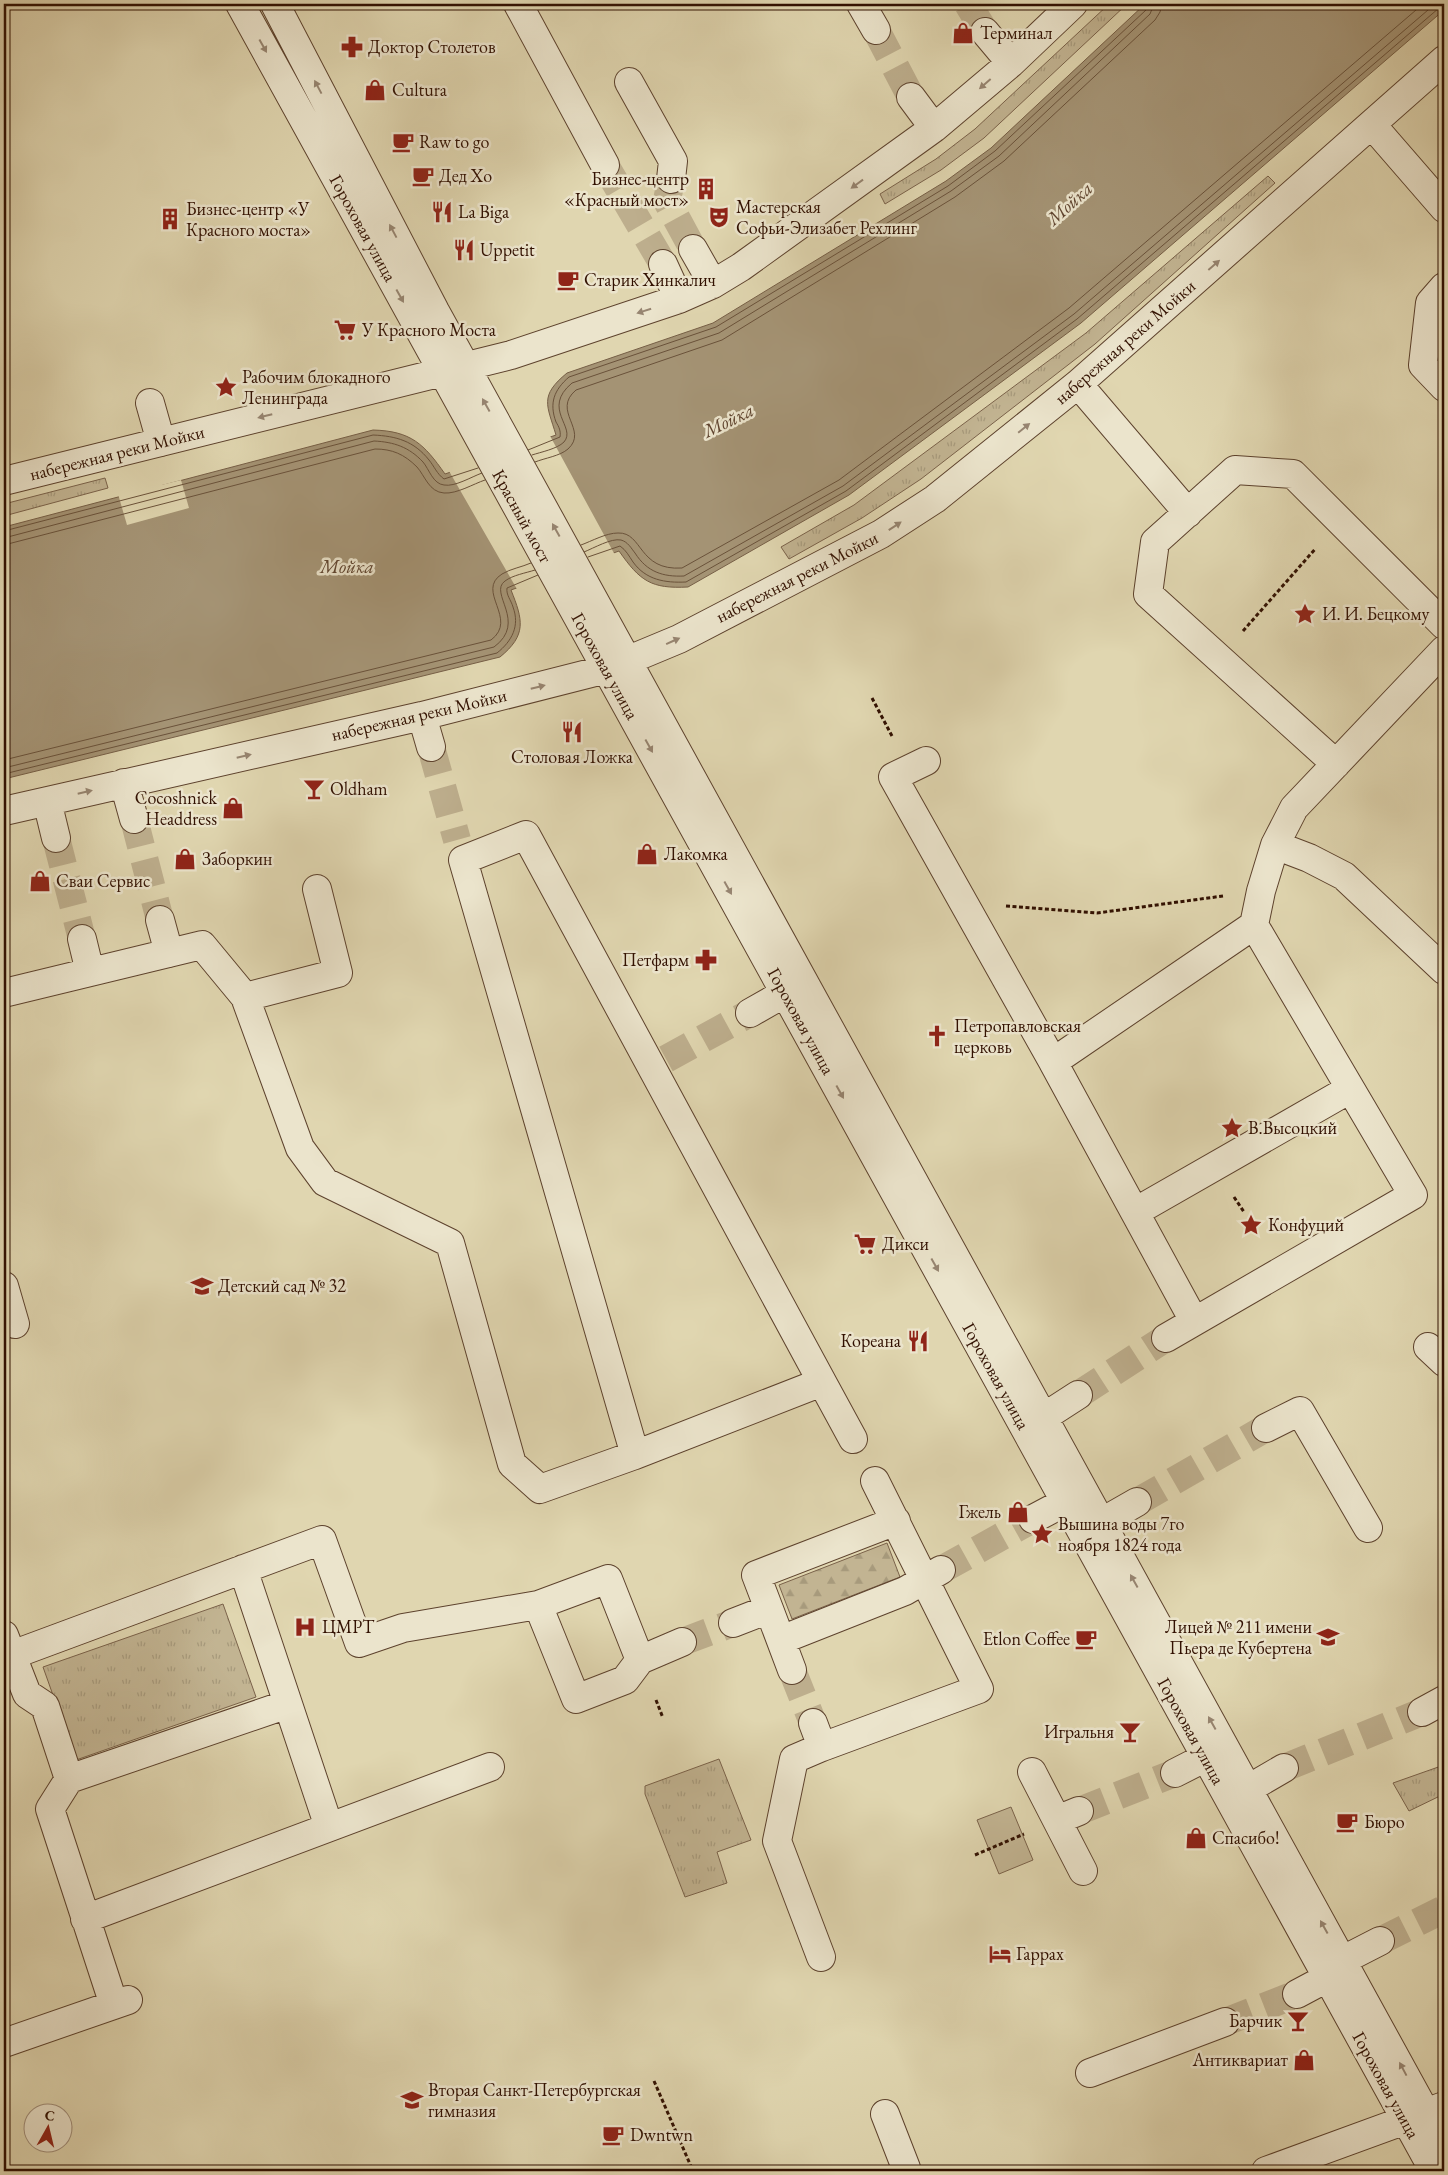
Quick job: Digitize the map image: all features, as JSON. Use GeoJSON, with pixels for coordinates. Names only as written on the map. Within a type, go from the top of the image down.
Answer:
{"type":"FeatureCollection","features":[{"type":"Feature","properties":{"kind":"street","name":"Гороховая улица"},"geometry":{"type":"LineString","coordinates":[[240,4],[454,369],[497,448]]}},
{"type":"Feature","properties":{"kind":"street","name":"Гороховая улица"},"geometry":{"type":"LineString","coordinates":[[275,4],[454,369]]}},
{"type":"Feature","properties":{"kind":"street"},"geometry":{"type":"LineString","coordinates":[[518,4],[605,164]]}},
{"type":"Feature","properties":{"kind":"street"},"geometry":{"type":"LineString","coordinates":[[861,4],[876,30]]}},
{"type":"Feature","properties":{"kind":"street","name":"набережная реки Мойки"},"geometry":{"type":"LineString","coordinates":[[4,482],[511,355],[679,299],[713,284],[741,267],[934,128],[1011,63],[1073,4]]}},
{"type":"Feature","properties":{"kind":"street"},"geometry":{"type":"LineString","coordinates":[[985,32],[1011,63]]}},
{"type":"Feature","properties":{"kind":"street","name":"набережная реки Мойки"},"geometry":{"type":"LineString","coordinates":[[4,811],[422,716],[617,665],[678,639],[881,534],[935,499],[1078,384],[1444,60]]}},
{"type":"Feature","properties":{"kind":"street"},"geometry":{"type":"LineString","coordinates":[[629,82],[673,161],[672,180]]}},
{"type":"Feature","properties":{"kind":"street"},"geometry":{"type":"LineString","coordinates":[[911,97],[934,128]]}},
{"type":"Feature","properties":{"kind":"street"},"geometry":{"type":"LineString","coordinates":[[1372,125],[1444,208]]}},
{"type":"Feature","properties":{"kind":"street"},"geometry":{"type":"LineString","coordinates":[[693,249],[713,284]]}},
{"type":"Feature","properties":{"kind":"street"},"geometry":{"type":"LineString","coordinates":[[663,264],[679,299]]}},
{"type":"Feature","properties":{"kind":"street"},"geometry":{"type":"LineString","coordinates":[[1444,287],[1430,303],[1422,365],[1444,387]]}},
{"type":"Feature","properties":{"kind":"street"},"geometry":{"type":"LineString","coordinates":[[1078,384],[1188,513]]}},
{"type":"Feature","properties":{"kind":"street"},"geometry":{"type":"LineString","coordinates":[[150,403],[161,442]]}},
{"type":"Feature","properties":{"kind":"street","name":"Красный мост"},"geometry":{"type":"LineString","coordinates":[[497,448],[569,577]]}},
{"type":"Feature","properties":{"kind":"street"},"geometry":{"type":"LineString","coordinates":[[1336,764],[1148,594],[1155,542],[1235,470],[1293,474],[1444,625]]}},
{"type":"Feature","properties":{"kind":"street","name":"Гороховая улица"},"geometry":{"type":"LineString","coordinates":[[569,577],[617,665],[1044,1417],[1075,1497],[1102,1522],[1216,1752],[1248,1789],[1335,1969]]}},
{"type":"Feature","properties":{"kind":"street"},"geometry":{"type":"LineString","coordinates":[[1166,1338],[1413,1195],[1254,925],[1261,891],[1275,845],[1294,808],[1444,650]]}},
{"type":"Feature","properties":{"kind":"street","name":"Гороховая улица"},"geometry":{"type":"LineString","coordinates":[[617,665],[785,993],[1075,1497],[1335,1969],[1444,2146]]}},
{"type":"Feature","properties":{"kind":"street"},"geometry":{"type":"LineString","coordinates":[[422,716],[431,747]]}},
{"type":"Feature","properties":{"kind":"street"},"geometry":{"type":"LineString","coordinates":[[917,765],[893,777],[1053,1062],[1194,1321]]}},
{"type":"Feature","properties":{"kind":"street"},"geometry":{"type":"LineString","coordinates":[[124,783],[134,820]]}},
{"type":"Feature","properties":{"kind":"street"},"geometry":{"type":"LineString","coordinates":[[47,801],[56,838]]}},
{"type":"Feature","properties":{"kind":"street"},"geometry":{"type":"LineString","coordinates":[[635,1455],[460,850],[526,835],[659,1063],[853,1439]]}},
{"type":"Feature","properties":{"kind":"street"},"geometry":{"type":"LineString","coordinates":[[1275,845],[1310,858],[1344,876],[1444,970]]}},
{"type":"Feature","properties":{"kind":"street"},"geometry":{"type":"LineString","coordinates":[[245,997],[338,973],[317,890]]}},
{"type":"Feature","properties":{"kind":"street"},"geometry":{"type":"LineString","coordinates":[[160,920],[169,953]]}},
{"type":"Feature","properties":{"kind":"street"},"geometry":{"type":"LineString","coordinates":[[1053,1062],[1254,925]]}},
{"type":"Feature","properties":{"kind":"street"},"geometry":{"type":"LineString","coordinates":[[82,939],[90,972]]}},
{"type":"Feature","properties":{"kind":"street"},"geometry":{"type":"LineString","coordinates":[[5,988],[90,972],[202,945],[245,997],[300,1148],[325,1182],[450,1243],[512,1464],[540,1489],[635,1455],[822,1382]]}},
{"type":"Feature","properties":{"kind":"street"},"geometry":{"type":"LineString","coordinates":[[750,1013],[785,993]]}},
{"type":"Feature","properties":{"kind":"street"},"geometry":{"type":"LineString","coordinates":[[1135,1212],[1350,1089]]}},
{"type":"Feature","properties":{"kind":"street"},"geometry":{"type":"LineString","coordinates":[[4,1286],[15,1324]]}},
{"type":"Feature","properties":{"kind":"street"},"geometry":{"type":"LineString","coordinates":[[1044,1417],[1078,1395]]}},
{"type":"Feature","properties":{"kind":"street"},"geometry":{"type":"LineString","coordinates":[[1266,1428],[1300,1411],[1368,1528]]}},
{"type":"Feature","properties":{"kind":"street"},"geometry":{"type":"LineString","coordinates":[[821,1957],[777,1841],[794,1758],[817,1735],[979,1689],[933,1575],[896,1521],[875,1481]]}},
{"type":"Feature","properties":{"kind":"street"},"geometry":{"type":"LineString","coordinates":[[1034,1520],[1075,1497]]}},
{"type":"Feature","properties":{"kind":"street"},"geometry":{"type":"LineString","coordinates":[[1102,1522],[1137,1502]]}},
{"type":"Feature","properties":{"kind":"street"},"geometry":{"type":"LineString","coordinates":[[792,1670],[756,1575],[896,1521]]}},
{"type":"Feature","properties":{"kind":"street"},"geometry":{"type":"LineString","coordinates":[[68,1779],[44,1706],[28,1694],[8,1645],[243,1569],[322,1540],[359,1643],[403,1628],[538,1605],[608,1579],[640,1660]]}},
{"type":"Feature","properties":{"kind":"street"},"geometry":{"type":"LineString","coordinates":[[243,1569],[329,1828]]}},
{"type":"Feature","properties":{"kind":"street"},"geometry":{"type":"LineString","coordinates":[[781,1640],[905,1591],[933,1575]]}},
{"type":"Feature","properties":{"kind":"street"},"geometry":{"type":"LineString","coordinates":[[538,1605],[576,1699],[625,1680],[640,1660],[682,1642]]}},
{"type":"Feature","properties":{"kind":"street"},"geometry":{"type":"LineString","coordinates":[[733,1624],[769,1609]]}},
{"type":"Feature","properties":{"kind":"street"},"geometry":{"type":"LineString","coordinates":[[4,2043],[121,2002],[86,1919],[50,1809],[68,1779],[288,1704]]}},
{"type":"Feature","properties":{"kind":"street"},"geometry":{"type":"LineString","coordinates":[[1175,1773],[1216,1752]]}},
{"type":"Feature","properties":{"kind":"street"},"geometry":{"type":"LineString","coordinates":[[86,1919],[490,1767]]}},
{"type":"Feature","properties":{"kind":"street"},"geometry":{"type":"LineString","coordinates":[[1248,1789],[1284,1768]]}},
{"type":"Feature","properties":{"kind":"street"},"geometry":{"type":"LineString","coordinates":[[1032,1772],[1068,1816],[1083,1871]]}},
{"type":"Feature","properties":{"kind":"street"},"geometry":{"type":"LineString","coordinates":[[1297,1994],[1380,1941]]}},
{"type":"Feature","properties":{"kind":"street"},"geometry":{"type":"LineString","coordinates":[[1090,2073],[1225,2022]]}},
{"type":"Feature","properties":{"kind":"street","name":"Гороховая улица"},"geometry":{"type":"LineString","coordinates":[[1425,2113],[1434,2171]]}},
{"type":"Feature","properties":{"kind":"street"},"geometry":{"type":"LineString","coordinates":[[1266,2171],[1425,2113]]}},
{"type":"Feature","properties":{"kind":"street"},"geometry":{"type":"LineString","coordinates":[[885,2114],[906,2168]]}},
{"type":"Feature","properties":{"kind":"path"},"geometry":{"type":"LineString","coordinates":[[1219,658],[1340,521]]}},
{"type":"Feature","properties":{"kind":"path"},"geometry":{"type":"LineString","coordinates":[[872,698],[917,765]]}},
{"type":"Feature","properties":{"kind":"path"},"geometry":{"type":"LineString","coordinates":[[963,902],[1096,913],[1261,891]]}},
{"type":"Feature","properties":{"kind":"path"},"geometry":{"type":"LineString","coordinates":[[975,1855],[1068,1816]]}},
{"type":"Feature","properties":{"kind":"path"},"geometry":{"type":"LineString","coordinates":[[654,2081],[693,2171]]}},
{"type":"Feature","properties":{"kind":"green space"},"geometry":{"type":"Polygon","coordinates":[[[1109,4],[1127,4],[984,138],[941,170],[885,204],[880,194],[936,159],[975,129],[1109,4]]]}},
{"type":"Feature","properties":{"kind":"green space"},"geometry":{"type":"Polygon","coordinates":[[[1268,176],[1275,183],[1095,344],[921,479],[862,518],[789,559],[781,547],[854,505],[1086,333],[1268,176]]]}},
{"type":"Feature","properties":{"kind":"green space"},"geometry":{"type":"Polygon","coordinates":[[[105,478],[108,488],[4,516],[4,504],[105,478]]]}},
{"type":"Feature","properties":{"kind":"green space"},"geometry":{"type":"Polygon","coordinates":[[[887,1543],[900,1577],[792,1619],[779,1585],[887,1543]]]}},
{"type":"Feature","properties":{"kind":"green space"},"geometry":{"type":"Polygon","coordinates":[[[223,1604],[256,1697],[76,1760],[43,1667],[223,1604]]]}},
{"type":"Feature","properties":{"kind":"green space"},"geometry":{"type":"Polygon","coordinates":[[[719,1759],[751,1840],[717,1852],[727,1883],[685,1897],[645,1794],[645,1786],[719,1759]]]}},
{"type":"Feature","properties":{"kind":"green space"},"geometry":{"type":"Polygon","coordinates":[[[1444,1765],[1444,1794],[1409,1811],[1393,1783],[1444,1765]]]}},
{"type":"Feature","properties":{"kind":"green space"},"geometry":{"type":"Polygon","coordinates":[[[1011,1807],[1033,1860],[999,1874],[977,1820],[1011,1807]]]}},
{"type":"Feature","properties":{"kind":"water","name":"Мойка"},"geometry":{"type":"Polygon","coordinates":[[[1145,4],[1444,4],[1444,10],[1081,323],[849,495],[688,587],[665,586],[648,581],[633,570],[619,551],[511,590],[520,619],[519,634],[509,649],[500,657],[4,779],[4,527],[373,430],[407,436],[423,447],[445,474],[556,435],[548,408],[549,395],[552,388],[567,373],[713,323],[946,181],[991,148],[1145,4]]]}},
{"type":"Feature","properties":{"kind":"pier"},"geometry":{"type":"Polygon","coordinates":[[[549,434],[615,555],[518,591],[449,471],[549,434]]]}},
{"type":"Feature","properties":{"kind":"pier"},"geometry":{"type":"Polygon","coordinates":[[[181,480],[189,508],[127,525],[118,494],[160,483],[161,485],[181,480]]]}},
{"type":"Feature","properties":{"kind":"tunnel"},"geometry":{"type":"LineString","coordinates":[[968,4],[985,32]]}},
{"type":"Feature","properties":{"kind":"tunnel"},"geometry":{"type":"LineString","coordinates":[[876,30],[911,97]]}},
{"type":"Feature","properties":{"kind":"tunnel"},"geometry":{"type":"LineString","coordinates":[[605,165],[663,264]]}},
{"type":"Feature","properties":{"kind":"tunnel"},"geometry":{"type":"LineString","coordinates":[[671,179],[667,201],[693,249]]}},
{"type":"Feature","properties":{"kind":"tunnel"},"geometry":{"type":"LineString","coordinates":[[431,747],[457,840]]}},
{"type":"Feature","properties":{"kind":"tunnel"},"geometry":{"type":"LineString","coordinates":[[134,819],[160,920]]}},
{"type":"Feature","properties":{"kind":"tunnel"},"geometry":{"type":"LineString","coordinates":[[56,838],[82,939]]}},
{"type":"Feature","properties":{"kind":"tunnel"},"geometry":{"type":"LineString","coordinates":[[666,1059],[750,1013]]}},
{"type":"Feature","properties":{"kind":"tunnel"},"geometry":{"type":"LineString","coordinates":[[1078,1395],[1166,1338]]}},
{"type":"Feature","properties":{"kind":"tunnel"},"geometry":{"type":"LineString","coordinates":[[1137,1502],[1266,1428]]}},
{"type":"Feature","properties":{"kind":"tunnel"},"geometry":{"type":"LineString","coordinates":[[941,1570],[1033,1519]]}},
{"type":"Feature","properties":{"kind":"tunnel"},"geometry":{"type":"LineString","coordinates":[[682,1642],[733,1623]]}},
{"type":"Feature","properties":{"kind":"tunnel"},"geometry":{"type":"LineString","coordinates":[[792,1670],[813,1723]]}},
{"type":"Feature","properties":{"kind":"tunnel"},"geometry":{"type":"LineString","coordinates":[[1284,1768],[1422,1712]]}},
{"type":"Feature","properties":{"kind":"tunnel"},"geometry":{"type":"LineString","coordinates":[[1079,1811],[1175,1773]]}},
{"type":"Feature","properties":{"kind":"tunnel"},"geometry":{"type":"LineString","coordinates":[[1380,1941],[1444,1909]]}},
{"type":"Feature","properties":{"kind":"tunnel"},"geometry":{"type":"LineString","coordinates":[[1225,2022],[1297,1994]]}},
{"type":"Feature","properties":{"kind":"place","name":"Терминал"},"geometry":{"type":"Point","coordinates":[963,33]}},
{"type":"Feature","properties":{"kind":"place","name":"Доктор Столетов"},"geometry":{"type":"Point","coordinates":[352,47]}},
{"type":"Feature","properties":{"kind":"place","name":"Cultura"},"geometry":{"type":"Point","coordinates":[375,90]}},
{"type":"Feature","properties":{"kind":"place","name":"Raw to go"},"geometry":{"type":"Point","coordinates":[403,142]}},
{"type":"Feature","properties":{"kind":"place","name":"Дед Хо"},"geometry":{"type":"Point","coordinates":[423,176]}},
{"type":"Feature","properties":{"kind":"place","name":"Бизнес-центр «Красный мост»"},"geometry":{"type":"Point","coordinates":[706,189]}},
{"type":"Feature","properties":{"kind":"place","name":"La Biga"},"geometry":{"type":"Point","coordinates":[442,212]}},
{"type":"Feature","properties":{"kind":"place","name":"Мастерская Софьи-Элизабет Рехлинг"},"geometry":{"type":"Point","coordinates":[719,217]}},
{"type":"Feature","properties":{"kind":"place","name":"Бизнес-центр «У Красного моста»"},"geometry":{"type":"Point","coordinates":[170,219]}},
{"type":"Feature","properties":{"kind":"place","name":"Uppetit"},"geometry":{"type":"Point","coordinates":[464,250]}},
{"type":"Feature","properties":{"kind":"place","name":"Старик Хинкалич"},"geometry":{"type":"Point","coordinates":[568,280]}},
{"type":"Feature","properties":{"kind":"place","name":"У Красного Моста"},"geometry":{"type":"Point","coordinates":[345,330]}},
{"type":"Feature","properties":{"kind":"place","name":"Рабочим блокадного Ленинграда"},"geometry":{"type":"Point","coordinates":[226,387]}},
{"type":"Feature","properties":{"kind":"place","name":"И. И. Бецкому"},"geometry":{"type":"Point","coordinates":[1305,614]}},
{"type":"Feature","properties":{"kind":"place","name":"Столовая Ложка"},"geometry":{"type":"Point","coordinates":[572,732]}},
{"type":"Feature","properties":{"kind":"place","name":"Oldham"},"geometry":{"type":"Point","coordinates":[314,789]}},
{"type":"Feature","properties":{"kind":"place","name":"Cocoshnick Headdress"},"geometry":{"type":"Point","coordinates":[233,808]}},
{"type":"Feature","properties":{"kind":"place","name":"Лакомка"},"geometry":{"type":"Point","coordinates":[647,854]}},
{"type":"Feature","properties":{"kind":"place","name":"Заборкин"},"geometry":{"type":"Point","coordinates":[185,859]}},
{"type":"Feature","properties":{"kind":"place","name":"Сваи Сервис"},"geometry":{"type":"Point","coordinates":[40,881]}},
{"type":"Feature","properties":{"kind":"place","name":"Петфарм"},"geometry":{"type":"Point","coordinates":[706,960]}},
{"type":"Feature","properties":{"kind":"place","name":"Петропавловская церковь"},"geometry":{"type":"Point","coordinates":[937,1036]}},
{"type":"Feature","properties":{"kind":"place","name":"В.Высоцкий"},"geometry":{"type":"Point","coordinates":[1232,1128]}},
{"type":"Feature","properties":{"kind":"place","name":"Конфуций"},"geometry":{"type":"Point","coordinates":[1251,1225]}},
{"type":"Feature","properties":{"kind":"place","name":"Дикси"},"geometry":{"type":"Point","coordinates":[865,1244]}},
{"type":"Feature","properties":{"kind":"place","name":"Детский сад № 32"},"geometry":{"type":"Point","coordinates":[202,1286]}},
{"type":"Feature","properties":{"kind":"place","name":"Кореана"},"geometry":{"type":"Point","coordinates":[918,1341]}},
{"type":"Feature","properties":{"kind":"place","name":"Гжель"},"geometry":{"type":"Point","coordinates":[1018,1512]}},
{"type":"Feature","properties":{"kind":"place","name":"Вышина воды 7го ноября 1824 года"},"geometry":{"type":"Point","coordinates":[1042,1534]}},
{"type":"Feature","properties":{"kind":"place","name":"ЦМРТ"},"geometry":{"type":"Point","coordinates":[305,1627]}},
{"type":"Feature","properties":{"kind":"place","name":"Лицей № 211 имени Пьера де Кубертена"},"geometry":{"type":"Point","coordinates":[1328,1637]}},
{"type":"Feature","properties":{"kind":"place","name":"Etlon Coffee"},"geometry":{"type":"Point","coordinates":[1086,1639]}},
{"type":"Feature","properties":{"kind":"place","name":"Игральня"},"geometry":{"type":"Point","coordinates":[1130,1732]}},
{"type":"Feature","properties":{"kind":"place","name":"Бюро"},"geometry":{"type":"Point","coordinates":[1347,1822]}},
{"type":"Feature","properties":{"kind":"place","name":"Спасибо!"},"geometry":{"type":"Point","coordinates":[1196,1838]}},
{"type":"Feature","properties":{"kind":"place","name":"Гаррах"},"geometry":{"type":"Point","coordinates":[1000,1954]}},
{"type":"Feature","properties":{"kind":"place","name":"Барчик"},"geometry":{"type":"Point","coordinates":[1298,2021]}},
{"type":"Feature","properties":{"kind":"place","name":"Антиквариат"},"geometry":{"type":"Point","coordinates":[1304,2060]}},
{"type":"Feature","properties":{"kind":"place","name":"Вторая Санкт-Петербургская гимназия"},"geometry":{"type":"Point","coordinates":[412,2100]}},
{"type":"Feature","properties":{"kind":"place","name":"Dwntwn"},"geometry":{"type":"Point","coordinates":[613,2135]}}]}
